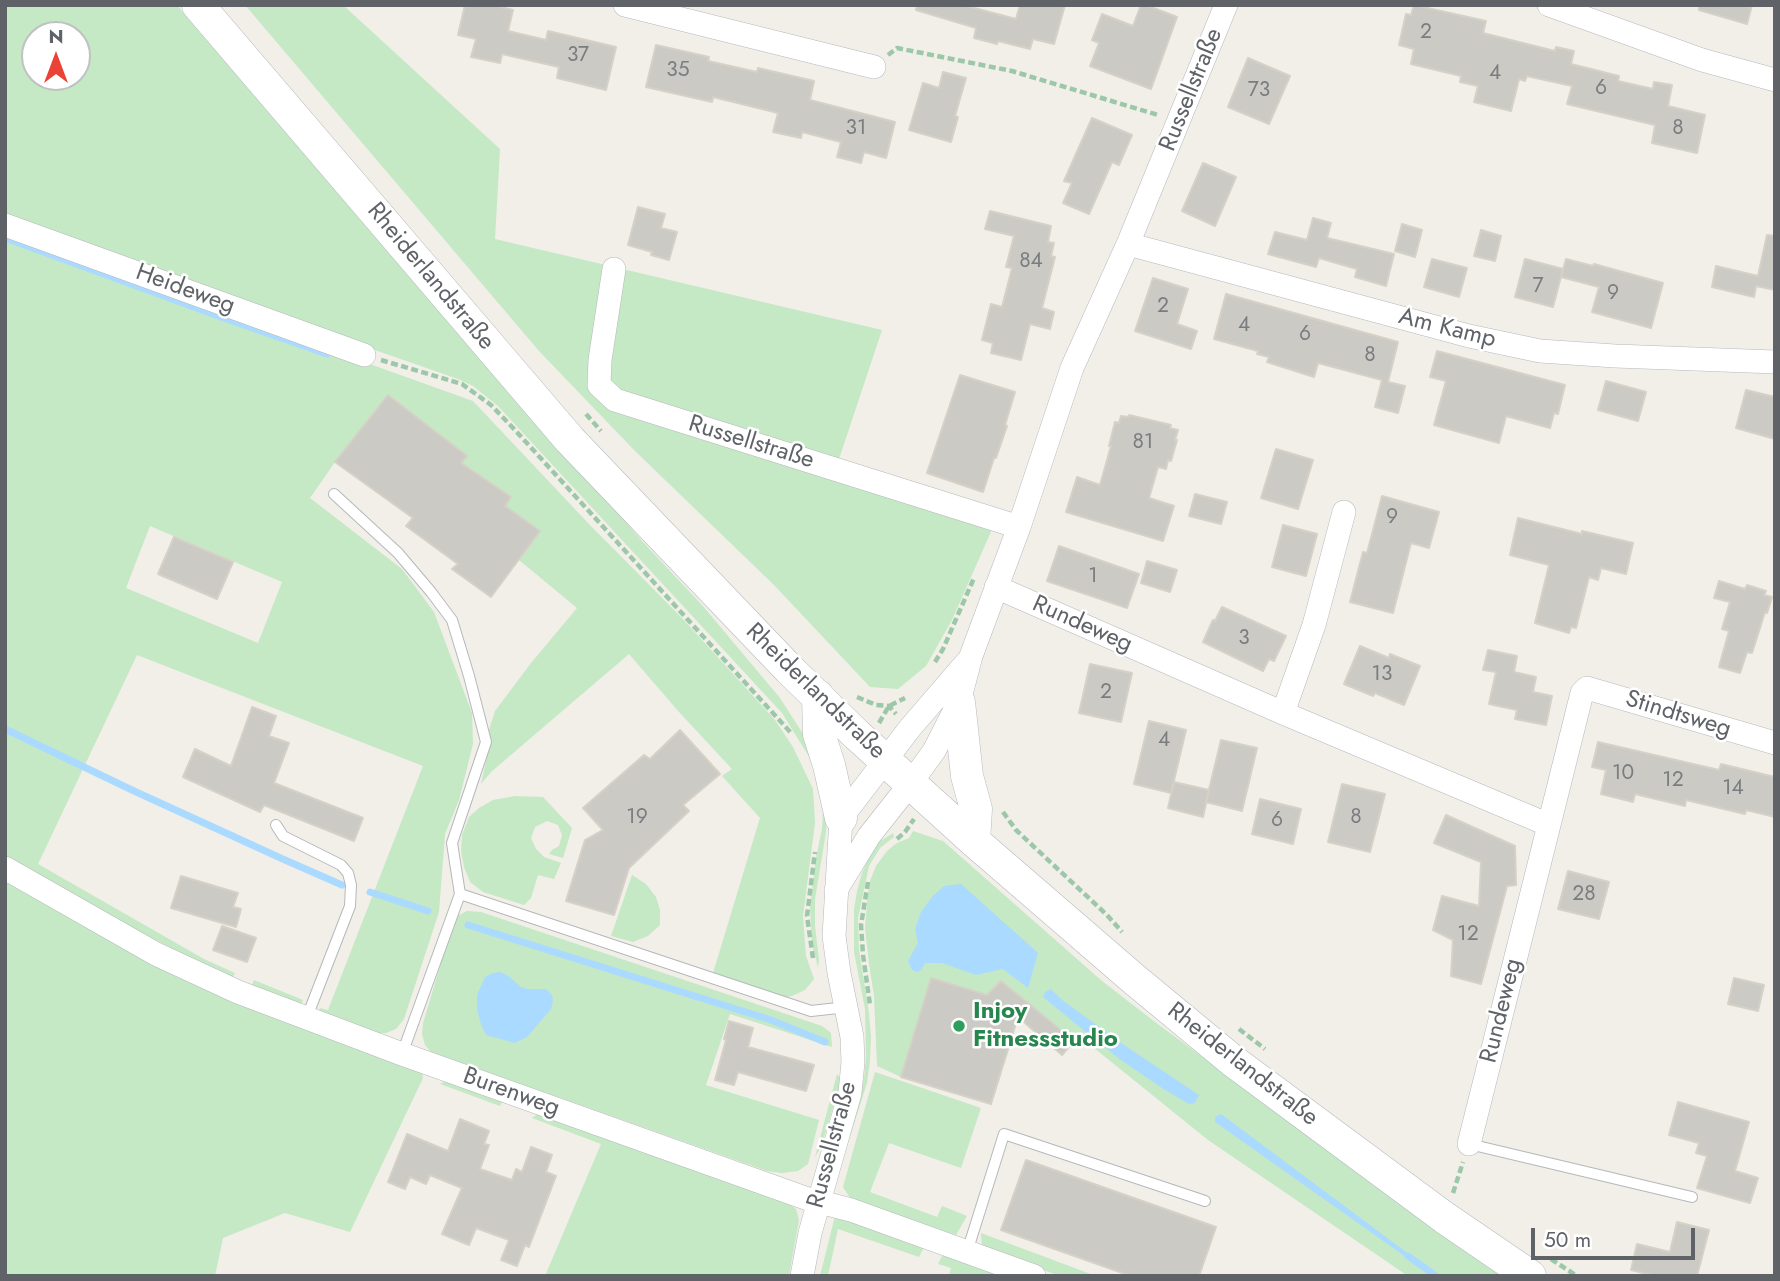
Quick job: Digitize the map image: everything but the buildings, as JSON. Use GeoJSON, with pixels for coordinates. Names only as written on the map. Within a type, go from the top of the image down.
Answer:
{"type":"FeatureCollection","features":[{"type":"Feature","properties":{"kind":"main road","name":"Rheiderlandstraße"},"geometry":{"type":"LineString","coordinates":[[198,5],[569,440],[677,554],[886,761],[974,841],[1233,1061],[1445,1218],[1537,1265]]}},
{"type":"Feature","properties":{"kind":"main road"},"geometry":{"type":"LineString","coordinates":[[818,696],[819,734],[841,818]]}},
{"type":"Feature","properties":{"kind":"main road"},"geometry":{"type":"LineString","coordinates":[[959,702],[967,776],[976,809],[974,841]]}},
{"type":"Feature","properties":{"kind":"street"},"geometry":{"type":"LineString","coordinates":[[625,5],[874,67]]}},
{"type":"Feature","properties":{"kind":"street","name":"Russellstraße"},"geometry":{"type":"LineString","coordinates":[[836,890],[869,836],[919,791],[934,751],[959,702],[971,656],[1019,527],[1072,369],[1128,244],[1226,5]]}},
{"type":"Feature","properties":{"kind":"street"},"geometry":{"type":"LineString","coordinates":[[1549,5],[1702,60],[1775,80]]}},
{"type":"Feature","properties":{"kind":"street","name":"Heideweg"},"geometry":{"type":"LineString","coordinates":[[5,225],[364,355]]}},
{"type":"Feature","properties":{"kind":"street","name":"Am Kamp"},"geometry":{"type":"LineString","coordinates":[[1128,244],[1469,336],[1540,351],[1775,362]]}},
{"type":"Feature","properties":{"kind":"street","name":"Russellstraße"},"geometry":{"type":"LineString","coordinates":[[614,269],[600,360],[599,384],[615,400],[1019,527]]}},
{"type":"Feature","properties":{"kind":"street"},"geometry":{"type":"LineString","coordinates":[[1283,713],[1314,625],[1344,512]]}},
{"type":"Feature","properties":{"kind":"street","name":"Rundeweg"},"geometry":{"type":"LineString","coordinates":[[996,587],[1283,713],[1549,825]]}},
{"type":"Feature","properties":{"kind":"street","name":"Russellstraße"},"geometry":{"type":"LineString","coordinates":[[802,1276],[810,1233],[850,1093],[853,1062],[852,1037],[834,936],[841,818],[910,727],[971,656]]}},
{"type":"Feature","properties":{"kind":"street","name":"Stindtsweg"},"geometry":{"type":"LineString","coordinates":[[1582,693],[1587,688],[1775,744]]}},
{"type":"Feature","properties":{"kind":"street","name":"Rundeweg"},"geometry":{"type":"LineString","coordinates":[[1469,1144],[1582,693]]}},
{"type":"Feature","properties":{"kind":"street","name":"Burenweg"},"geometry":{"type":"LineString","coordinates":[[5,868],[156,954],[238,992],[402,1054],[1034,1276]]}},
{"type":"Feature","properties":{"kind":"lane"},"geometry":{"type":"LineString","coordinates":[[334,495],[398,553],[452,620],[486,742],[452,843],[460,894],[402,1054]]}},
{"type":"Feature","properties":{"kind":"lane"},"geometry":{"type":"LineString","coordinates":[[276,825],[283,836],[341,865],[348,873],[351,885],[350,906],[307,1017]]}},
{"type":"Feature","properties":{"kind":"lane"},"geometry":{"type":"LineString","coordinates":[[460,894],[811,1011],[847,1007]]}},
{"type":"Feature","properties":{"kind":"lane"},"geometry":{"type":"LineString","coordinates":[[967,1252],[1004,1134],[1205,1201]]}},
{"type":"Feature","properties":{"kind":"lane"},"geometry":{"type":"LineString","coordinates":[[1469,1144],[1692,1197]]}},
{"type":"Feature","properties":{"kind":"path"},"geometry":{"type":"LineString","coordinates":[[874,67],[897,48],[1012,71],[1179,121]]}},
{"type":"Feature","properties":{"kind":"path"},"geometry":{"type":"LineString","coordinates":[[364,355],[462,384],[491,405],[764,702],[797,744]]}},
{"type":"Feature","properties":{"kind":"path"},"geometry":{"type":"LineString","coordinates":[[933,666],[977,572]]}},
{"type":"Feature","properties":{"kind":"path"},"geometry":{"type":"LineString","coordinates":[[889,706],[909,695]]}},
{"type":"Feature","properties":{"kind":"path"},"geometry":{"type":"LineString","coordinates":[[888,845],[905,832],[919,791]]}},
{"type":"Feature","properties":{"kind":"path"},"geometry":{"type":"LineString","coordinates":[[1002,811],[1016,830],[1123,933]]}},
{"type":"Feature","properties":{"kind":"path"},"geometry":{"type":"LineString","coordinates":[[815,970],[807,916],[817,839]]}},
{"type":"Feature","properties":{"kind":"path"},"geometry":{"type":"LineString","coordinates":[[870,876],[861,925],[872,1015]]}},
{"type":"Feature","properties":{"kind":"path"},"geometry":{"type":"LineString","coordinates":[[1234,1024],[1266,1050]]}},
{"type":"Feature","properties":{"kind":"path"},"geometry":{"type":"LineString","coordinates":[[1441,1187],[1452,1195],[1469,1144]]}},
{"type":"Feature","properties":{"kind":"path"},"geometry":{"type":"LineString","coordinates":[[1537,1265],[1577,1276]]}},
{"type":"Feature","properties":{"kind":"green space"},"geometry":{"type":"Polygon","coordinates":[[[5,5],[177,5],[421,290],[642,541],[702,605],[780,698],[814,751],[816,776],[808,755],[782,713],[498,406],[473,386],[5,221],[5,5]]]}},
{"type":"Feature","properties":{"kind":"green space"},"geometry":{"type":"Polygon","coordinates":[[[245,5],[343,5],[500,149],[495,239],[882,330],[837,465],[998,516],[952,620],[926,666],[898,689],[870,687],[774,585],[634,450],[539,351],[245,5]]]}},
{"type":"Feature","properties":{"kind":"green space"},"geometry":{"type":"Polygon","coordinates":[[[5,230],[473,401],[682,618],[775,720],[793,747],[813,789],[815,823],[803,916],[806,956],[814,979],[805,990],[781,998],[713,973],[760,818],[722,776],[732,769],[629,654],[491,772],[481,784],[489,747],[488,733],[495,711],[577,608],[519,560],[540,530],[505,506],[510,497],[461,463],[467,456],[389,395],[310,498],[402,569],[434,612],[472,713],[473,744],[459,800],[445,834],[439,912],[404,1019],[396,1029],[379,1033],[318,1013],[320,1008],[328,1010],[423,766],[137,655],[38,864],[204,959],[235,973],[232,979],[148,936],[5,856],[5,230]],[[150,526],[126,588],[258,643],[282,582],[150,526]]]}},
{"type":"Feature","properties":{"kind":"green space"},"geometry":{"type":"Polygon","coordinates":[[[819,790],[827,807],[826,832],[815,899],[818,968],[812,943],[810,908],[822,829],[823,812],[819,790]]]}},
{"type":"Feature","properties":{"kind":"green space"},"geometry":{"type":"Polygon","coordinates":[[[515,796],[543,797],[572,828],[563,858],[549,854],[559,846],[562,835],[558,825],[547,821],[535,827],[531,838],[536,849],[544,857],[561,863],[554,879],[538,875],[531,898],[524,905],[483,892],[470,882],[461,851],[462,835],[469,817],[493,800],[515,796]]]}},
{"type":"Feature","properties":{"kind":"green space"},"geometry":{"type":"Polygon","coordinates":[[[913,831],[943,841],[1102,981],[1159,1025],[1339,1157],[1509,1276],[1408,1276],[1208,1140],[1078,1035],[1074,1041],[1002,981],[987,995],[931,978],[901,1077],[877,1066],[874,996],[865,928],[870,881],[876,866],[887,851],[909,838],[913,831]]]}},
{"type":"Feature","properties":{"kind":"green space"},"geometry":{"type":"Polygon","coordinates":[[[893,833],[894,837],[880,848],[869,866],[858,918],[859,950],[869,1013],[870,1061],[867,1083],[837,1178],[836,1170],[864,1079],[866,1055],[865,1009],[854,952],[854,909],[862,873],[870,855],[879,842],[893,833]]]}},
{"type":"Feature","properties":{"kind":"green space"},"geometry":{"type":"Polygon","coordinates":[[[632,875],[646,884],[656,897],[660,910],[660,925],[648,936],[633,942],[611,936],[632,875]]]}},
{"type":"Feature","properties":{"kind":"green space"},"geometry":{"type":"Polygon","coordinates":[[[5,880],[421,1067],[423,1078],[350,1232],[285,1213],[223,1238],[215,1276],[5,1276],[5,880]]]}},
{"type":"Feature","properties":{"kind":"green space"},"geometry":{"type":"Polygon","coordinates":[[[467,911],[481,912],[822,1026],[831,1033],[832,1047],[730,1014],[706,1085],[819,1120],[808,1164],[798,1171],[767,1171],[431,1052],[425,1045],[423,1023],[452,927],[457,916],[467,911]]]}},
{"type":"Feature","properties":{"kind":"green space"},"geometry":{"type":"Polygon","coordinates":[[[254,980],[303,1000],[300,1007],[251,987],[254,980]]]}},
{"type":"Feature","properties":{"kind":"green space"},"geometry":{"type":"Polygon","coordinates":[[[875,1072],[981,1108],[961,1168],[889,1143],[870,1192],[937,1217],[942,1206],[967,1216],[956,1235],[850,1198],[843,1187],[875,1072]]]}},
{"type":"Feature","properties":{"kind":"green space"},"geometry":{"type":"Polygon","coordinates":[[[837,1074],[840,1078],[839,1088],[821,1147],[815,1157],[837,1074]]]}},
{"type":"Feature","properties":{"kind":"green space"},"geometry":{"type":"Polygon","coordinates":[[[449,1079],[504,1098],[500,1106],[440,1084],[449,1079]]]}},
{"type":"Feature","properties":{"kind":"green space"},"geometry":{"type":"Polygon","coordinates":[[[540,1112],[788,1202],[796,1209],[799,1220],[789,1276],[545,1276],[601,1144],[532,1118],[540,1112]]]}},
{"type":"Feature","properties":{"kind":"green space"},"geometry":{"type":"Polygon","coordinates":[[[835,1216],[926,1243],[919,1257],[838,1229],[828,1276],[820,1276],[835,1216]]]}},
{"type":"Feature","properties":{"kind":"green space"},"geometry":{"type":"Polygon","coordinates":[[[981,1233],[1096,1276],[1060,1276],[982,1248],[981,1233]]]}},
{"type":"Feature","properties":{"kind":"green space"},"geometry":{"type":"Polygon","coordinates":[[[949,1252],[1015,1276],[949,1276],[951,1268],[938,1264],[942,1256],[949,1252]]]}},
{"type":"Feature","properties":{"kind":"water"},"geometry":{"type":"Polygon","coordinates":[[[961,884],[1038,953],[1028,988],[1003,969],[976,975],[942,963],[925,963],[921,970],[912,970],[908,961],[918,943],[915,929],[921,912],[944,886],[961,884]]]}},
{"type":"Feature","properties":{"kind":"water"},"geometry":{"type":"Polygon","coordinates":[[[500,972],[521,987],[546,989],[552,995],[551,1009],[527,1037],[515,1043],[486,1035],[477,1009],[477,995],[485,977],[500,972]]]}},
{"type":"Feature","properties":{"kind":"water"},"geometry":{"type":"Polygon","coordinates":[[[1051,989],[1127,1047],[1199,1095],[1195,1103],[1189,1104],[1121,1060],[1043,997],[1045,992],[1051,989]]]}},
{"type":"Feature","properties":{"kind":"water"},"geometry":{"type":"Polygon","coordinates":[[[1221,1114],[1414,1258],[1413,1262],[1215,1122],[1215,1117],[1221,1114]]]}},
{"type":"Feature","properties":{"kind":"waterway"},"geometry":{"type":"LineString","coordinates":[[5,238],[327,354]]}},
{"type":"Feature","properties":{"kind":"waterway"},"geometry":{"type":"LineString","coordinates":[[5,729],[342,885]]}},
{"type":"Feature","properties":{"kind":"waterway"},"geometry":{"type":"LineString","coordinates":[[370,892],[428,911]]}},
{"type":"Feature","properties":{"kind":"waterway"},"geometry":{"type":"LineString","coordinates":[[468,925],[771,1020],[825,1042]]}},
{"type":"Feature","properties":{"kind":"waterway"},"geometry":{"type":"LineString","coordinates":[[1408,1256],[1436,1276]]}},
{"type":"Feature","properties":{"kind":"place","name":"Injoy Fitnessstudio"},"geometry":{"type":"Point","coordinates":[959,1026]}}]}
